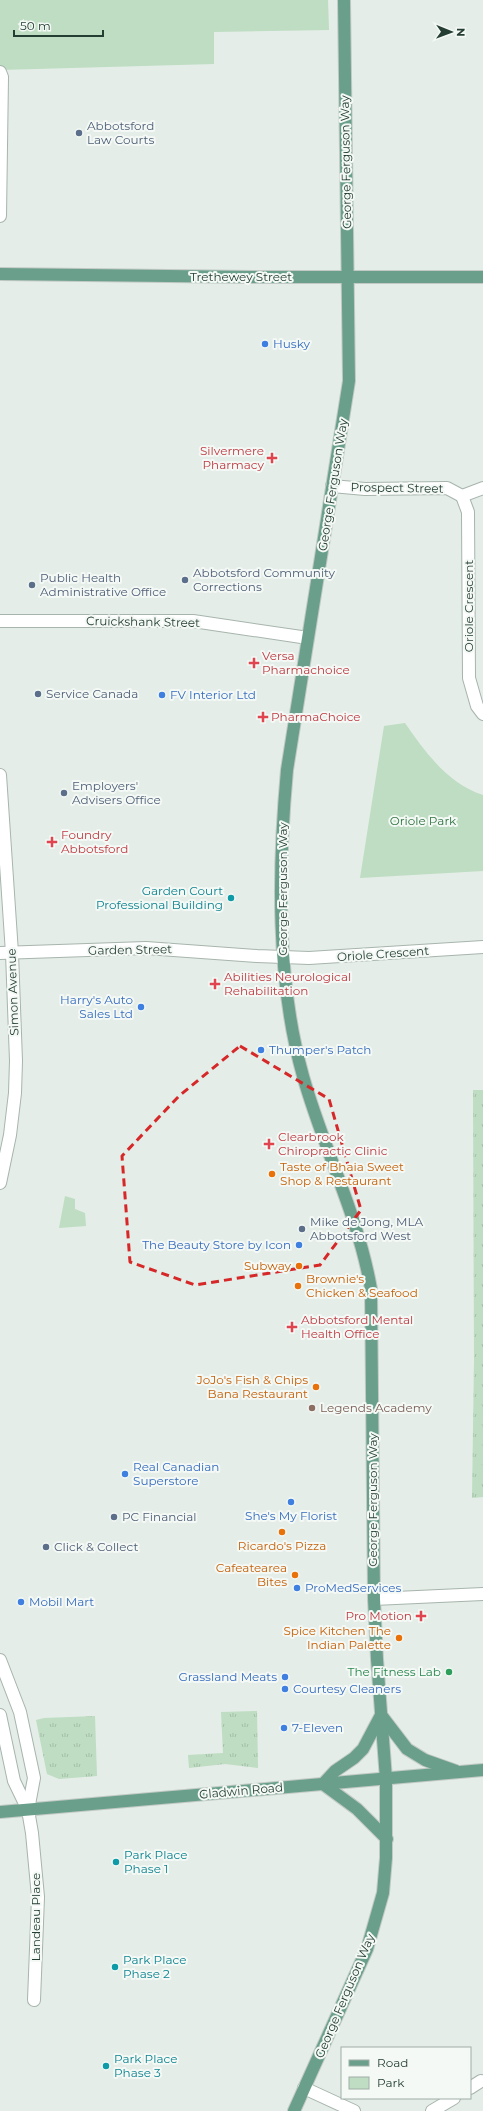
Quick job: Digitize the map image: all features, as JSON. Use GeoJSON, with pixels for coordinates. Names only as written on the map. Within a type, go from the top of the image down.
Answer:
{"type":"FeatureCollection","features":[{"type":"Feature","properties":{"kind":"main road","name":"George Ferguson Way"},"geometry":{"type":"LineString","coordinates":[[294,2111],[367,1949],[383,1893],[387,1839],[386,1779],[374,1599],[371,1288],[367,1263],[353,1215],[303,1076],[291,1026],[283,957],[284,813],[287,770],[349,381],[344,0]]}},
{"type":"Feature","properties":{"kind":"main road","name":"Trethewey Street"},"geometry":{"type":"LineString","coordinates":[[0,274],[483,277]]}},
{"type":"Feature","properties":{"kind":"main road"},"geometry":{"type":"LineString","coordinates":[[387,1839],[357,1809],[323,1784],[335,1771],[354,1758],[363,1749],[381,1715],[407,1749],[425,1760],[459,1772]]}},
{"type":"Feature","properties":{"kind":"main road","name":"Gladwin Road"},"geometry":{"type":"LineString","coordinates":[[0,1812],[483,1770]]}},
{"type":"Feature","properties":{"kind":"street"},"geometry":{"type":"LineString","coordinates":[[0,72],[2,78],[0,216]]}},
{"type":"Feature","properties":{"kind":"street","name":"Prospect Street"},"geometry":{"type":"LineString","coordinates":[[332,486],[365,489],[447,488],[462,496]]}},
{"type":"Feature","properties":{"kind":"street"},"geometry":{"type":"LineString","coordinates":[[462,496],[483,488]]}},
{"type":"Feature","properties":{"kind":"street","name":"Oriole Crescent"},"geometry":{"type":"LineString","coordinates":[[462,496],[468,512],[469,678],[476,706],[483,714]]}},
{"type":"Feature","properties":{"kind":"street","name":"Cruickshank Street"},"geometry":{"type":"LineString","coordinates":[[0,621],[193,621],[308,638]]}},
{"type":"Feature","properties":{"kind":"street","name":"Simon Avenue"},"geometry":{"type":"LineString","coordinates":[[0,776],[6,953],[16,1060],[15,1093],[10,1136],[0,1183]]}},
{"type":"Feature","properties":{"kind":"street","name":"Oriole Crescent"},"geometry":{"type":"LineString","coordinates":[[283,957],[330,957],[483,947]]}},
{"type":"Feature","properties":{"kind":"street","name":"Garden Street"},"geometry":{"type":"LineString","coordinates":[[6,953],[146,948],[283,957]]}},
{"type":"Feature","properties":{"kind":"street"},"geometry":{"type":"LineString","coordinates":[[374,1599],[483,1594]]}},
{"type":"Feature","properties":{"kind":"street"},"geometry":{"type":"LineString","coordinates":[[0,1660],[20,1712],[34,1778],[28,1810]]}},
{"type":"Feature","properties":{"kind":"street"},"geometry":{"type":"LineString","coordinates":[[0,1715],[14,1781],[28,1810]]}},
{"type":"Feature","properties":{"kind":"street","name":"Landeau Place"},"geometry":{"type":"LineString","coordinates":[[28,1810],[32,1833],[38,1897],[34,2000]]}},
{"type":"Feature","properties":{"kind":"street"},"geometry":{"type":"LineString","coordinates":[[471,2087],[482,2081]]}},
{"type":"Feature","properties":{"kind":"street"},"geometry":{"type":"LineString","coordinates":[[304,2088],[354,2111]]}},
{"type":"Feature","properties":{"kind":"street"},"geometry":{"type":"LineString","coordinates":[[432,2111],[452,2099]]}},
{"type":"Feature","properties":{"kind":"highlighted area"},"geometry":{"type":"Polygon","coordinates":[[[240,1046],[329,1099],[361,1210],[320,1265],[195,1285],[130,1262],[122,1156],[179,1096],[240,1046]]]}},
{"type":"Feature","properties":{"kind":"green space"},"geometry":{"type":"Polygon","coordinates":[[[0,0],[328,0],[329,30],[214,32],[214,64],[0,70],[0,0]]]}},
{"type":"Feature","properties":{"kind":"green space","name":"Oriole Park"},"geometry":{"type":"Polygon","coordinates":[[[405,723],[438,766],[459,783],[470,790],[483,795],[483,871],[360,878],[384,726],[405,723]]]}},
{"type":"Feature","properties":{"kind":"green space"},"geometry":{"type":"Polygon","coordinates":[[[473,1090],[483,1090],[483,1497],[472,1498],[474,1361],[473,1090]]]}},
{"type":"Feature","properties":{"kind":"green space"},"geometry":{"type":"Polygon","coordinates":[[[65,1196],[75,1199],[75,1209],[85,1213],[86,1226],[59,1228],[65,1196]]]}},
{"type":"Feature","properties":{"kind":"green space"},"geometry":{"type":"Polygon","coordinates":[[[483,1362],[483,1476],[482,1476],[483,1362]]]}},
{"type":"Feature","properties":{"kind":"green space"},"geometry":{"type":"Polygon","coordinates":[[[257,1711],[258,1768],[225,1764],[189,1768],[188,1755],[223,1753],[221,1712],[257,1711]]]}},
{"type":"Feature","properties":{"kind":"green space"},"geometry":{"type":"Polygon","coordinates":[[[95,1716],[97,1776],[59,1779],[47,1774],[36,1720],[44,1718],[95,1716]]]}},
{"type":"Feature","properties":{"kind":"place","name":"Abbotsford Law Courts"},"geometry":{"type":"Point","coordinates":[79,133]}},
{"type":"Feature","properties":{"kind":"place","name":"Husky"},"geometry":{"type":"Point","coordinates":[265,344]}},
{"type":"Feature","properties":{"kind":"place","name":"Silvermere Pharmacy"},"geometry":{"type":"Point","coordinates":[272,458]}},
{"type":"Feature","properties":{"kind":"place","name":"Abbotsford Community Corrections"},"geometry":{"type":"Point","coordinates":[185,580]}},
{"type":"Feature","properties":{"kind":"place","name":"Public Health Administrative Office"},"geometry":{"type":"Point","coordinates":[32,585]}},
{"type":"Feature","properties":{"kind":"place","name":"Versa Pharmachoice"},"geometry":{"type":"Point","coordinates":[254,663]}},
{"type":"Feature","properties":{"kind":"place","name":"Service Canada"},"geometry":{"type":"Point","coordinates":[38,694]}},
{"type":"Feature","properties":{"kind":"place","name":"FV Interior Ltd"},"geometry":{"type":"Point","coordinates":[162,695]}},
{"type":"Feature","properties":{"kind":"place","name":"PharmaChoice"},"geometry":{"type":"Point","coordinates":[263,717]}},
{"type":"Feature","properties":{"kind":"place","name":"Employers' Advisers Office"},"geometry":{"type":"Point","coordinates":[64,793]}},
{"type":"Feature","properties":{"kind":"place","name":"Foundry Abbotsford"},"geometry":{"type":"Point","coordinates":[52,842]}},
{"type":"Feature","properties":{"kind":"place","name":"Garden Court Professional Building"},"geometry":{"type":"Point","coordinates":[231,898]}},
{"type":"Feature","properties":{"kind":"place","name":"Abilities Neurological Rehabilitation"},"geometry":{"type":"Point","coordinates":[215,984]}},
{"type":"Feature","properties":{"kind":"place","name":"Harry's Auto Sales Ltd"},"geometry":{"type":"Point","coordinates":[141,1007]}},
{"type":"Feature","properties":{"kind":"place","name":"Thumper's Patch"},"geometry":{"type":"Point","coordinates":[261,1050]}},
{"type":"Feature","properties":{"kind":"place","name":"Clearbrook Chiropractic Clinic"},"geometry":{"type":"Point","coordinates":[269,1144]}},
{"type":"Feature","properties":{"kind":"place","name":"Taste of Bhaia Sweet Shop & Restaurant"},"geometry":{"type":"Point","coordinates":[272,1174]}},
{"type":"Feature","properties":{"kind":"place","name":"Mike de Jong, MLA Abbotsford West"},"geometry":{"type":"Point","coordinates":[302,1229]}},
{"type":"Feature","properties":{"kind":"place","name":"The Beauty Store by Icon"},"geometry":{"type":"Point","coordinates":[299,1245]}},
{"type":"Feature","properties":{"kind":"place","name":"Subway"},"geometry":{"type":"Point","coordinates":[299,1266]}},
{"type":"Feature","properties":{"kind":"place","name":"Brownie's Chicken & Seafood"},"geometry":{"type":"Point","coordinates":[298,1286]}},
{"type":"Feature","properties":{"kind":"place","name":"Abbotsford Mental Health Office"},"geometry":{"type":"Point","coordinates":[292,1327]}},
{"type":"Feature","properties":{"kind":"place","name":"JoJo's Fish & Chips Bana Restaurant"},"geometry":{"type":"Point","coordinates":[316,1387]}},
{"type":"Feature","properties":{"kind":"place","name":"Legends Academy"},"geometry":{"type":"Point","coordinates":[312,1408]}},
{"type":"Feature","properties":{"kind":"place","name":"Real Canadian Superstore"},"geometry":{"type":"Point","coordinates":[125,1474]}},
{"type":"Feature","properties":{"kind":"place","name":"She's My Florist"},"geometry":{"type":"Point","coordinates":[291,1502]}},
{"type":"Feature","properties":{"kind":"place","name":"PC Financial"},"geometry":{"type":"Point","coordinates":[114,1517]}},
{"type":"Feature","properties":{"kind":"place","name":"Ricardo's Pizza"},"geometry":{"type":"Point","coordinates":[282,1532]}},
{"type":"Feature","properties":{"kind":"place","name":"Click & Collect"},"geometry":{"type":"Point","coordinates":[46,1547]}},
{"type":"Feature","properties":{"kind":"place","name":"Cafeatearea Bites"},"geometry":{"type":"Point","coordinates":[295,1575]}},
{"type":"Feature","properties":{"kind":"place","name":"ProMedServices"},"geometry":{"type":"Point","coordinates":[297,1588]}},
{"type":"Feature","properties":{"kind":"place","name":"Mobil Mart"},"geometry":{"type":"Point","coordinates":[21,1602]}},
{"type":"Feature","properties":{"kind":"place","name":"Pro Motion"},"geometry":{"type":"Point","coordinates":[421,1616]}},
{"type":"Feature","properties":{"kind":"place","name":"Spice Kitchen The Indian Palette"},"geometry":{"type":"Point","coordinates":[399,1638]}},
{"type":"Feature","properties":{"kind":"place","name":"The Fitness Lab"},"geometry":{"type":"Point","coordinates":[449,1672]}},
{"type":"Feature","properties":{"kind":"place","name":"Grassland Meats"},"geometry":{"type":"Point","coordinates":[285,1677]}},
{"type":"Feature","properties":{"kind":"place","name":"Courtesy Cleaners"},"geometry":{"type":"Point","coordinates":[285,1689]}},
{"type":"Feature","properties":{"kind":"place","name":"7-Eleven"},"geometry":{"type":"Point","coordinates":[284,1728]}},
{"type":"Feature","properties":{"kind":"place","name":"Park Place Phase 1"},"geometry":{"type":"Point","coordinates":[116,1862]}},
{"type":"Feature","properties":{"kind":"place","name":"Park Place Phase 2"},"geometry":{"type":"Point","coordinates":[115,1967]}},
{"type":"Feature","properties":{"kind":"place","name":"Park Place Phase 3"},"geometry":{"type":"Point","coordinates":[106,2066]}}]}
